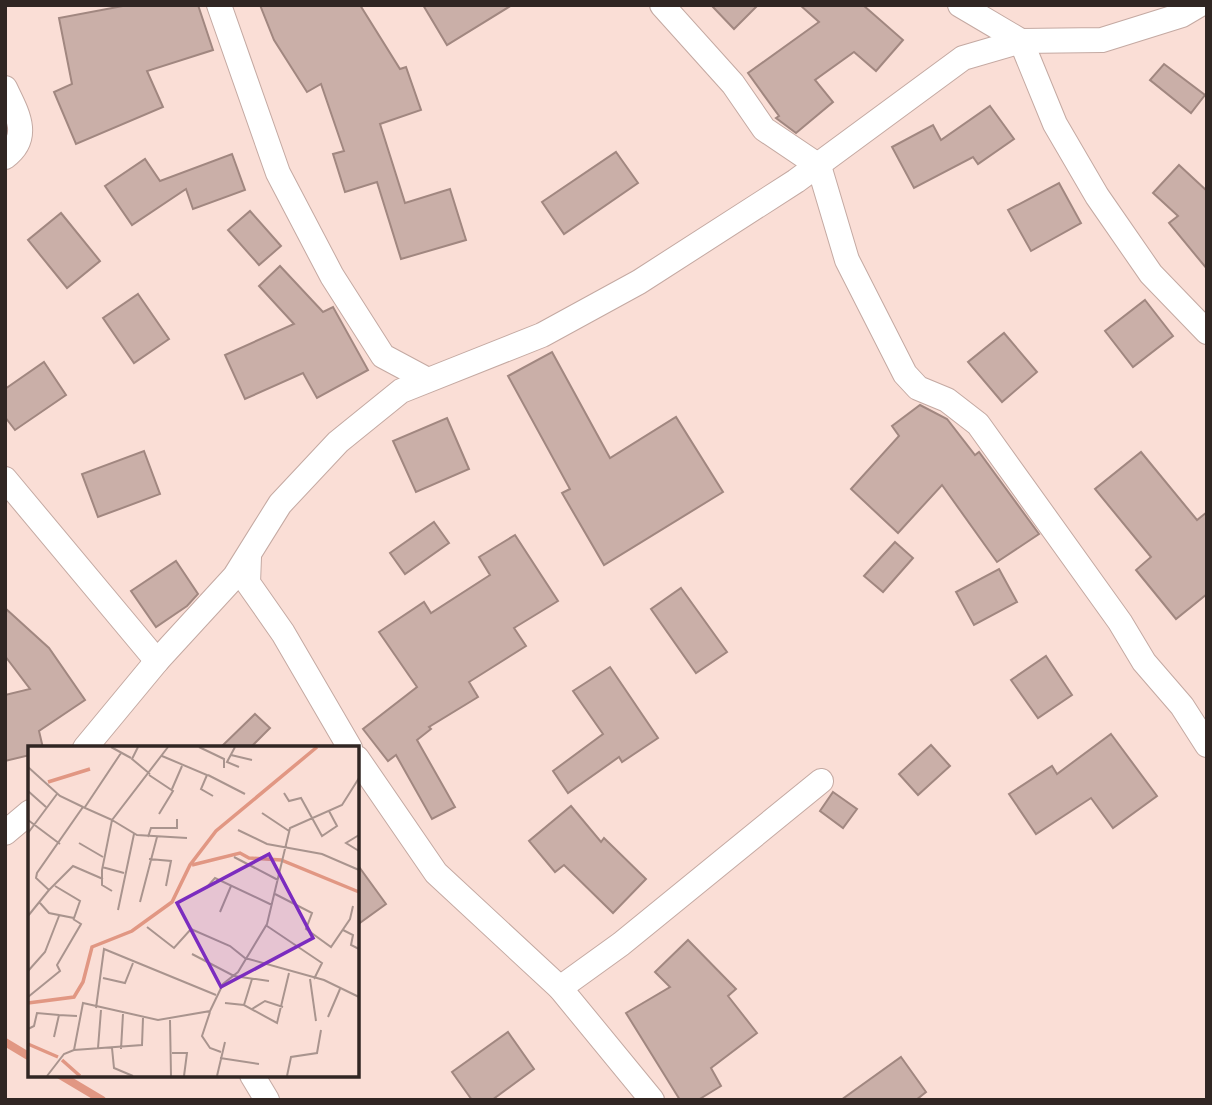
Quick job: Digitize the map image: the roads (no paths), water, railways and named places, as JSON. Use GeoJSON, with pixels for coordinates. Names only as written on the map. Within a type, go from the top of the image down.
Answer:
{"type":"FeatureCollection","features":[{"type":"Feature","properties":{"kind":"street"},"geometry":{"type":"LineString","coordinates":[[219,5],[278,173],[320,253],[383,356],[426,379]]}},
{"type":"Feature","properties":{"kind":"street"},"geometry":{"type":"LineString","coordinates":[[662,5],[733,84],[764,129],[819,166],[847,260],[905,374],[918,388],[947,400],[978,425],[1120,622],[1144,662],[1182,706],[1207,745]]}},
{"type":"Feature","properties":{"kind":"street"},"geometry":{"type":"LineString","coordinates":[[960,5],[1021,41],[1055,124],[1097,196],[1151,274],[1207,332]]}},
{"type":"Feature","properties":{"kind":"street"},"geometry":{"type":"LineString","coordinates":[[87,746],[249,557],[280,504],[338,442],[401,391],[542,335],[615,296],[819,166],[964,58],[1021,41],[1102,40],[1182,15],[1199,5]]}},
{"type":"Feature","properties":{"kind":"street"},"geometry":{"type":"LineString","coordinates":[[5,88],[20,118],[22,135],[14,150],[5,157]]}},
{"type":"Feature","properties":{"kind":"street"},"geometry":{"type":"LineString","coordinates":[[5,479],[157,661]]}},
{"type":"Feature","properties":{"kind":"street"},"geometry":{"type":"LineString","coordinates":[[249,557],[248,583],[283,633],[349,746]]}},
{"type":"Feature","properties":{"kind":"street"},"geometry":{"type":"LineString","coordinates":[[359,761],[436,873],[560,988],[652,1100]]}},
{"type":"Feature","properties":{"kind":"street"},"geometry":{"type":"LineString","coordinates":[[560,988],[621,944],[821,781]]}},
{"type":"Feature","properties":{"kind":"street"},"geometry":{"type":"LineString","coordinates":[[5,833],[28,814]]}},
{"type":"Feature","properties":{"kind":"street"},"geometry":{"type":"LineString","coordinates":[[253,1077],[267,1100]]}},
{"type":"Feature","properties":{"kind":"waterway"},"geometry":{"type":"LineString","coordinates":[[5,1042],[28,1056]]}},
{"type":"Feature","properties":{"kind":"waterway"},"geometry":{"type":"LineString","coordinates":[[63,1077],[102,1100]]}}]}
